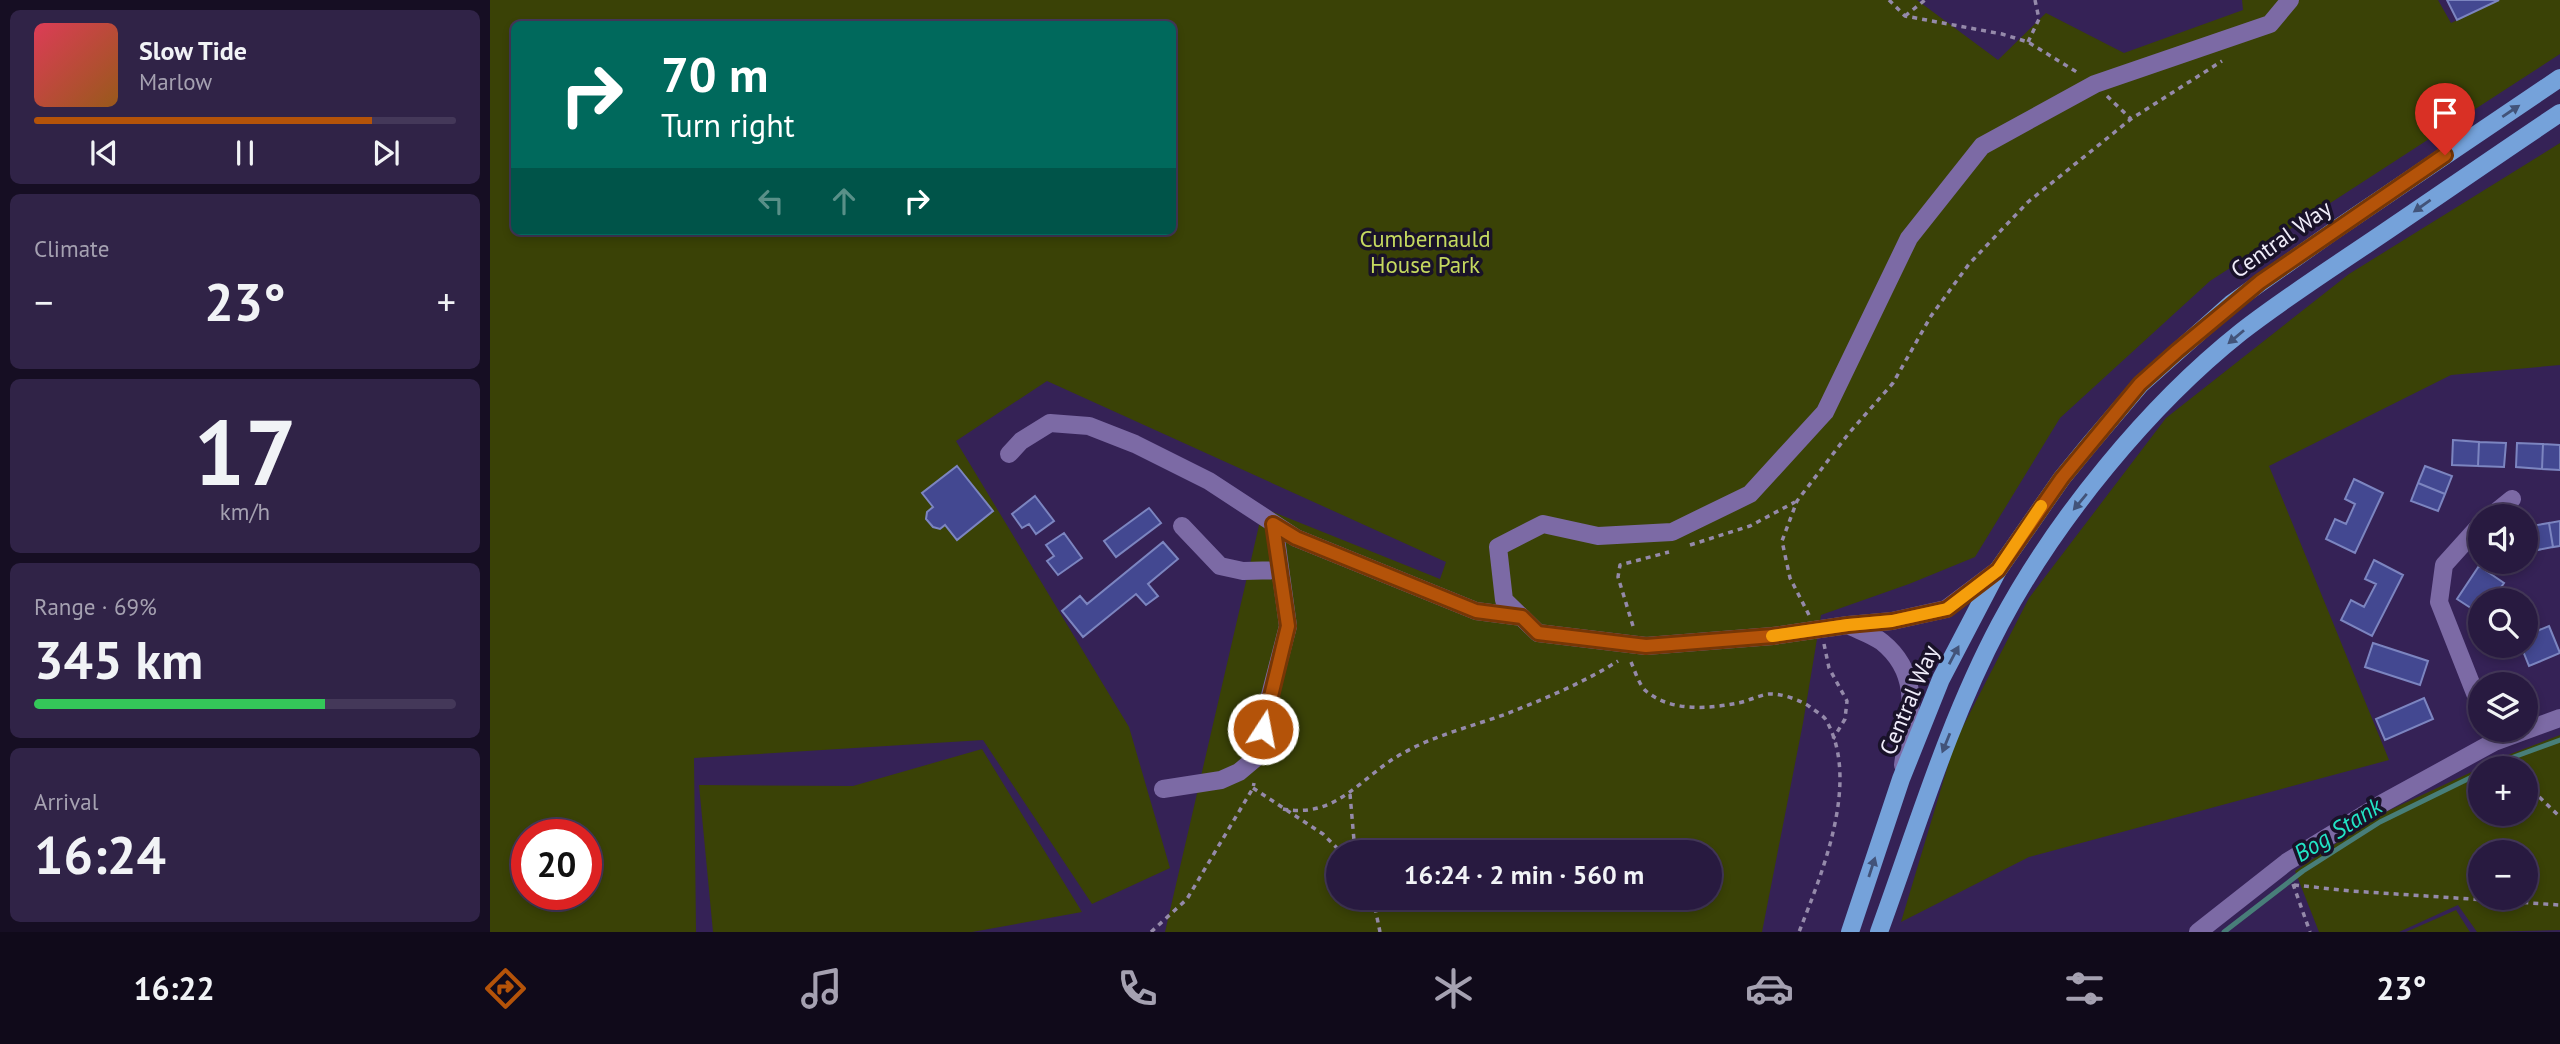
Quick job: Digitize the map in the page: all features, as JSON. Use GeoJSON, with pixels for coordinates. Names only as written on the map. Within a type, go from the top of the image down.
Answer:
{"type":"FeatureCollection","features":[{"type":"Feature","properties":{"kind":"main road","name":"Central Way"},"geometry":{"type":"LineString","coordinates":[[1850,932],[1901,779],[1941,679],[1998,570],[2062,478],[2140,384],[2260,282],[2560,78]]}},
{"type":"Feature","properties":{"kind":"main road"},"geometry":{"type":"LineString","coordinates":[[1879,932],[1938,764],[1984,656],[2035,565],[2066,518],[2107,468],[2177,391],[2240,333],[2560,113]]}},
{"type":"Feature","properties":{"kind":"street"},"geometry":{"type":"LineString","coordinates":[[1998,570],[1947,609],[1892,621],[1773,636],[1639,645],[1538,633],[1504,600],[1498,547],[1543,524],[1598,536],[1672,531],[1751,494],[1825,412],[1909,237],[1982,146],[2095,84],[2270,24],[2290,0]]}},
{"type":"Feature","properties":{"kind":"street"},"geometry":{"type":"LineString","coordinates":[[1009,454],[1021,441],[1050,423],[1088,426],[1135,444],[1209,481],[1296,538],[1476,611],[1522,617]]}},
{"type":"Feature","properties":{"kind":"street"},"geometry":{"type":"LineString","coordinates":[[2506,504],[2512,499]]}},
{"type":"Feature","properties":{"kind":"street"},"geometry":{"type":"LineString","coordinates":[[1163,789],[1221,780],[1239,772],[1258,756],[1268,703],[1288,626],[1273,524]]}},
{"type":"Feature","properties":{"kind":"street"},"geometry":{"type":"LineString","coordinates":[[1182,526],[1220,566],[1243,571],[1279,570]]}},
{"type":"Feature","properties":{"kind":"street"},"geometry":{"type":"LineString","coordinates":[[2468,538],[2444,565],[2439,602],[2468,676]]}},
{"type":"Feature","properties":{"kind":"street"},"geometry":{"type":"LineString","coordinates":[[1848,625],[1882,642],[1903,666],[1912,695],[1901,779]]}},
{"type":"Feature","properties":{"kind":"street"},"geometry":{"type":"LineString","coordinates":[[2538,726],[2560,718]]}},
{"type":"Feature","properties":{"kind":"street"},"geometry":{"type":"LineString","coordinates":[[2198,932],[2287,862],[2383,803],[2495,742]]}},
{"type":"Feature","properties":{"kind":"path"},"geometry":{"type":"LineString","coordinates":[[1889,0],[1905,16],[2003,34],[2028,42],[2064,62],[2095,84],[2131,119]]}},
{"type":"Feature","properties":{"kind":"path"},"geometry":{"type":"LineString","coordinates":[[1905,16],[1925,0]]}},
{"type":"Feature","properties":{"kind":"path"},"geometry":{"type":"LineString","coordinates":[[2028,42],[2039,19],[2035,0]]}},
{"type":"Feature","properties":{"kind":"path"},"geometry":{"type":"LineString","coordinates":[[1833,739],[1845,719],[1847,701],[1829,668],[1820,629],[1790,578],[1783,541],[1797,501],[1849,433],[1893,383],[1931,316],[1969,264],[2028,202],[2131,119],[2225,59]]}},
{"type":"Feature","properties":{"kind":"path"},"geometry":{"type":"LineString","coordinates":[[1639,645],[1618,577],[1620,565],[1750,526],[1797,501]]}},
{"type":"Feature","properties":{"kind":"path"},"geometry":{"type":"LineString","coordinates":[[1283,809],[1303,813],[1350,794],[1382,766],[1406,751],[1562,690],[1628,655],[1644,690],[1664,702],[1687,707],[1712,707],[1770,694],[1804,703],[1825,718],[1841,770],[1835,821],[1821,876],[1799,932]]}},
{"type":"Feature","properties":{"kind":"path"},"geometry":{"type":"LineString","coordinates":[[1151,932],[1187,899],[1253,788],[1258,756]]}},
{"type":"Feature","properties":{"kind":"path"},"geometry":{"type":"LineString","coordinates":[[1253,788],[1329,840]]}},
{"type":"Feature","properties":{"kind":"path"},"geometry":{"type":"LineString","coordinates":[[1350,794],[1354,840]]}},
{"type":"Feature","properties":{"kind":"path"},"geometry":{"type":"LineString","coordinates":[[2538,796],[2560,817]]}},
{"type":"Feature","properties":{"kind":"path"},"geometry":{"type":"LineString","coordinates":[[2311,932],[2294,885],[2560,905]]}},
{"type":"Feature","properties":{"kind":"path"},"geometry":{"type":"LineString","coordinates":[[1375,910],[1380,932]]}},
{"type":"Feature","properties":{"kind":"green space","name":"Cumbernauld House Park"},"geometry":{"type":"Polygon","coordinates":[[[490,0],[1917,0],[1998,60],[2046,13],[2124,53],[2243,10],[2242,0],[2438,0],[2451,23],[2499,0],[2560,0],[2560,54],[2210,281],[2060,418],[1975,557],[1821,615],[1762,932],[1165,932],[1263,508],[1440,579],[1446,562],[1047,381],[956,441],[1129,727],[1170,868],[1092,904],[983,740],[694,758],[696,932],[490,932],[490,0]]]}},
{"type":"Feature","properties":{"kind":"green space"},"geometry":{"type":"Polygon","coordinates":[[[2560,143],[2560,365],[2451,375],[2269,466],[2389,760],[2029,857],[1901,922],[1955,742],[2029,598],[2166,418],[2349,274],[2560,143]]]}},
{"type":"Feature","properties":{"kind":"green space"},"geometry":{"type":"Polygon","coordinates":[[[2560,735],[2560,930],[2477,932],[2458,905],[2399,932],[2319,932],[2295,871],[2377,816],[2468,774],[2468,826],[2538,826],[2538,756],[2506,756],[2560,735]]]}},
{"type":"Feature","properties":{"kind":"green space"},"geometry":{"type":"Polygon","coordinates":[[[982,749],[1082,912],[972,932],[713,932],[699,785],[853,786],[982,749]]]}},
{"type":"Feature","properties":{"kind":"green space"},"geometry":{"type":"Polygon","coordinates":[[[2456,910],[2470,932],[2406,932],[2456,910]]]}},
{"type":"Feature","properties":{"kind":"building"},"geometry":{"type":"Polygon","coordinates":[[[2447,0],[2499,0],[2457,20],[2447,0]]]}},
{"type":"Feature","properties":{"kind":"building"},"geometry":{"type":"Polygon","coordinates":[[[2453,440],[2479,442],[2478,466],[2452,465],[2453,440]]]}},
{"type":"Feature","properties":{"kind":"building"},"geometry":{"type":"Polygon","coordinates":[[[2479,442],[2506,443],[2504,467],[2478,466],[2479,442]]]}},
{"type":"Feature","properties":{"kind":"building"},"geometry":{"type":"Polygon","coordinates":[[[2517,443],[2543,444],[2542,469],[2516,467],[2517,443]]]}},
{"type":"Feature","properties":{"kind":"building"},"geometry":{"type":"Polygon","coordinates":[[[2543,444],[2560,445],[2560,470],[2542,469],[2543,444]]]}},
{"type":"Feature","properties":{"kind":"building"},"geometry":{"type":"Polygon","coordinates":[[[957,466],[993,511],[957,540],[945,525],[940,529],[933,527],[926,519],[927,512],[933,507],[922,493],[957,466]]]}},
{"type":"Feature","properties":{"kind":"building"},"geometry":{"type":"Polygon","coordinates":[[[2425,466],[2452,476],[2445,494],[2418,483],[2425,466]]]}},
{"type":"Feature","properties":{"kind":"building"},"geometry":{"type":"Polygon","coordinates":[[[2354,479],[2383,493],[2355,553],[2326,539],[2335,519],[2346,524],[2355,504],[2345,499],[2354,479]]]}},
{"type":"Feature","properties":{"kind":"building"},"geometry":{"type":"Polygon","coordinates":[[[2418,483],[2445,494],[2438,511],[2411,501],[2418,483]]]}},
{"type":"Feature","properties":{"kind":"building"},"geometry":{"type":"Polygon","coordinates":[[[1035,496],[1054,521],[1036,534],[1029,524],[1022,528],[1012,514],[1035,496]]]}},
{"type":"Feature","properties":{"kind":"building"},"geometry":{"type":"Polygon","coordinates":[[[1149,508],[1161,523],[1116,557],[1104,541],[1149,508]]]}},
{"type":"Feature","properties":{"kind":"building"},"geometry":{"type":"Polygon","coordinates":[[[2560,521],[2560,546],[2553,547],[2549,523],[2560,521]]]}},
{"type":"Feature","properties":{"kind":"building"},"geometry":{"type":"Polygon","coordinates":[[[2549,523],[2553,547],[2538,550],[2538,525],[2549,523]]]}},
{"type":"Feature","properties":{"kind":"building"},"geometry":{"type":"Polygon","coordinates":[[[1064,533],[1082,558],[1058,575],[1047,561],[1054,556],[1046,545],[1064,533]]]}},
{"type":"Feature","properties":{"kind":"building"},"geometry":{"type":"Polygon","coordinates":[[[1163,542],[1178,559],[1148,584],[1158,596],[1146,605],[1136,594],[1083,637],[1062,611],[1080,596],[1087,604],[1163,542]]]}},
{"type":"Feature","properties":{"kind":"building"},"geometry":{"type":"Polygon","coordinates":[[[2374,560],[2403,575],[2372,636],[2341,620],[2351,600],[2364,607],[2376,584],[2365,579],[2374,560]]]}},
{"type":"Feature","properties":{"kind":"building"},"geometry":{"type":"Polygon","coordinates":[[[2474,574],[2491,574],[2504,583],[2500,588],[2468,588],[2468,606],[2457,599],[2474,574]]]}},
{"type":"Feature","properties":{"kind":"building"},"geometry":{"type":"Polygon","coordinates":[[[2549,626],[2560,653],[2529,666],[2526,658],[2538,658],[2538,631],[2549,626]]]}},
{"type":"Feature","properties":{"kind":"building"},"geometry":{"type":"Polygon","coordinates":[[[2373,643],[2428,661],[2420,685],[2365,667],[2373,643]]]}},
{"type":"Feature","properties":{"kind":"building"},"geometry":{"type":"Polygon","coordinates":[[[2424,698],[2433,719],[2385,740],[2376,719],[2424,698]]]}},
{"type":"Feature","properties":{"kind":"waterway","name":"Bog Stank"},"geometry":{"type":"LineString","coordinates":[[2516,756],[2560,740]]}},
{"type":"Feature","properties":{"kind":"waterway","name":"Bog Stank"},"geometry":{"type":"LineString","coordinates":[[2224,932],[2303,871],[2380,822],[2468,779]]}},
{"type":"Feature","properties":{"kind":"slow traffic"},"geometry":{"type":"LineString","coordinates":[[1772,636],[1892,621],[1947,609],[1998,570],[2041,506]]}},
{"type":"Feature","properties":{"kind":"route"},"geometry":{"type":"LineString","coordinates":[[1263,729],[1288,626],[1273,524],[1296,538],[1476,611],[1522,617],[1538,633],[1646,646],[1773,636],[1892,621],[1947,609],[1998,570],[2062,478],[2140,384],[2232,303],[2445,155]]}}]}
